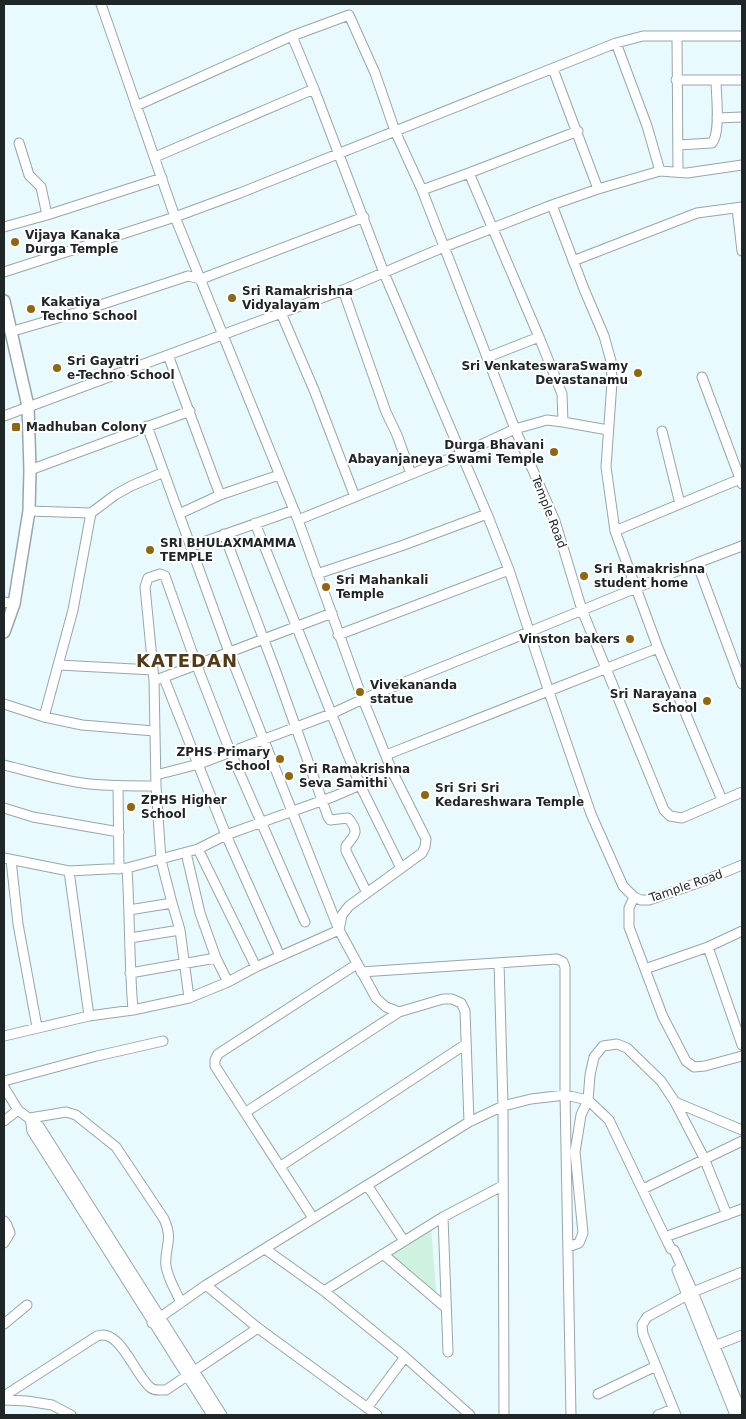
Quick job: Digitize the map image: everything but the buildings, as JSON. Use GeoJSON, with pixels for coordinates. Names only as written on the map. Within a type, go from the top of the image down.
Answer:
{"type":"FeatureCollection","features":[{"type":"Feature","properties":{"kind":"street"},"geometry":{"type":"LineString","coordinates":[[100,4],[175,217],[298,520],[316,574],[363,699],[392,770],[426,839],[426,847],[422,853],[349,906],[342,915],[339,930]]}},
{"type":"Feature","properties":{"kind":"street","name":"Temple Road"},"geometry":{"type":"LineString","coordinates":[[292,36],[349,15],[376,73],[394,131],[422,190],[515,429],[555,520],[582,610],[664,810],[670,816],[682,818],[742,792]]}},
{"type":"Feature","properties":{"kind":"street"},"geometry":{"type":"LineString","coordinates":[[136,106],[292,36]]}},
{"type":"Feature","properties":{"kind":"street","name":"Tample Road"},"geometry":{"type":"LineString","coordinates":[[292,36],[364,217],[384,273],[509,570],[591,814],[623,886],[634,897],[641,900],[649,900],[742,867]]}},
{"type":"Feature","properties":{"kind":"street"},"geometry":{"type":"LineString","coordinates":[[4,272],[175,217],[616,43],[643,36],[742,36]]}},
{"type":"Feature","properties":{"kind":"street"},"geometry":{"type":"LineString","coordinates":[[677,36],[678,172]]}},
{"type":"Feature","properties":{"kind":"street"},"geometry":{"type":"LineString","coordinates":[[616,43],[647,126],[660,171]]}},
{"type":"Feature","properties":{"kind":"street"},"geometry":{"type":"LineString","coordinates":[[553,69],[598,188]]}},
{"type":"Feature","properties":{"kind":"street"},"geometry":{"type":"LineString","coordinates":[[676,80],[742,80]]}},
{"type":"Feature","properties":{"kind":"street"},"geometry":{"type":"LineString","coordinates":[[678,144],[712,143],[716,135],[716,80]]}},
{"type":"Feature","properties":{"kind":"street"},"geometry":{"type":"LineString","coordinates":[[155,157],[314,89]]}},
{"type":"Feature","properties":{"kind":"street"},"geometry":{"type":"LineString","coordinates":[[716,118],[742,117]]}},
{"type":"Feature","properties":{"kind":"street"},"geometry":{"type":"LineString","coordinates":[[422,190],[578,131]]}},
{"type":"Feature","properties":{"kind":"street"},"geometry":{"type":"LineString","coordinates":[[20,143],[29,175],[41,187],[47,215]]}},
{"type":"Feature","properties":{"kind":"street"},"geometry":{"type":"LineString","coordinates":[[4,416],[343,290],[444,247],[598,188],[660,171],[687,173],[742,165]]}},
{"type":"Feature","properties":{"kind":"street"},"geometry":{"type":"LineString","coordinates":[[469,173],[562,394],[563,422]]}},
{"type":"Feature","properties":{"kind":"street"},"geometry":{"type":"LineString","coordinates":[[4,227],[162,178]]}},
{"type":"Feature","properties":{"kind":"street"},"geometry":{"type":"LineString","coordinates":[[552,205],[604,336],[611,361],[612,382],[606,467],[615,531],[658,648],[722,800]]}},
{"type":"Feature","properties":{"kind":"street"},"geometry":{"type":"LineString","coordinates":[[573,261],[697,213],[740,208],[742,251]]}},
{"type":"Feature","properties":{"kind":"street"},"geometry":{"type":"LineString","coordinates":[[10,332],[85,310],[188,276],[201,279],[364,217]]}},
{"type":"Feature","properties":{"kind":"street"},"geometry":{"type":"LineString","coordinates":[[343,290],[386,412],[397,435],[411,474]]}},
{"type":"Feature","properties":{"kind":"street"},"geometry":{"type":"LineString","coordinates":[[4,301],[28,406],[30,470],[30,511],[4,632]]}},
{"type":"Feature","properties":{"kind":"street"},"geometry":{"type":"LineString","coordinates":[[281,313],[314,390],[355,497]]}},
{"type":"Feature","properties":{"kind":"street"},"geometry":{"type":"LineString","coordinates":[[488,357],[539,337]]}},
{"type":"Feature","properties":{"kind":"street"},"geometry":{"type":"LineString","coordinates":[[168,355],[220,496]]}},
{"type":"Feature","properties":{"kind":"street"},"geometry":{"type":"LineString","coordinates":[[615,531],[680,504],[741,482],[702,377]]}},
{"type":"Feature","properties":{"kind":"street"},"geometry":{"type":"LineString","coordinates":[[30,470],[190,411]]}},
{"type":"Feature","properties":{"kind":"street"},"geometry":{"type":"LineString","coordinates":[[298,520],[461,454],[515,429],[547,420],[608,430]]}},
{"type":"Feature","properties":{"kind":"street"},"geometry":{"type":"LineString","coordinates":[[147,426],[229,652],[339,930],[376,998],[386,1007],[399,1012]]}},
{"type":"Feature","properties":{"kind":"street"},"geometry":{"type":"LineString","coordinates":[[662,431],[680,504]]}},
{"type":"Feature","properties":{"kind":"street"},"geometry":{"type":"LineString","coordinates":[[30,511],[91,513],[130,486],[164,472]]}},
{"type":"Feature","properties":{"kind":"street"},"geometry":{"type":"LineString","coordinates":[[179,514],[220,496],[279,476]]}},
{"type":"Feature","properties":{"kind":"street"},"geometry":{"type":"LineString","coordinates":[[192,546],[294,510]]}},
{"type":"Feature","properties":{"kind":"street"},"geometry":{"type":"LineString","coordinates":[[44,717],[59,664],[78,583],[91,513]]}},
{"type":"Feature","properties":{"kind":"street"},"geometry":{"type":"LineString","coordinates":[[316,574],[401,546],[487,514]]}},
{"type":"Feature","properties":{"kind":"street"},"geometry":{"type":"LineString","coordinates":[[256,523],[360,785],[401,868]]}},
{"type":"Feature","properties":{"kind":"street"},"geometry":{"type":"LineString","coordinates":[[224,534],[330,820],[348,818],[351,822],[355,835],[346,846],[346,851],[367,893]]}},
{"type":"Feature","properties":{"kind":"street"},"geometry":{"type":"LineString","coordinates":[[156,775],[199,764],[331,714],[363,699],[742,546]]}},
{"type":"Feature","properties":{"kind":"street"},"geometry":{"type":"LineString","coordinates":[[697,563],[742,684]]}},
{"type":"Feature","properties":{"kind":"street"},"geometry":{"type":"LineString","coordinates":[[338,634],[509,570]]}},
{"type":"Feature","properties":{"kind":"street"},"geometry":{"type":"LineString","coordinates":[[189,998],[180,930],[161,860],[156,786],[154,680],[146,587],[148,578],[160,574],[165,576],[230,751],[305,922]]}},
{"type":"Feature","properties":{"kind":"street"},"geometry":{"type":"LineString","coordinates":[[154,680],[197,666],[332,613]]}},
{"type":"Feature","properties":{"kind":"street"},"geometry":{"type":"LineString","coordinates":[[386,755],[658,648]]}},
{"type":"Feature","properties":{"kind":"street"},"geometry":{"type":"LineString","coordinates":[[59,664],[153,670]]}},
{"type":"Feature","properties":{"kind":"street"},"geometry":{"type":"LineString","coordinates":[[164,678],[226,834],[280,956]]}},
{"type":"Feature","properties":{"kind":"street"},"geometry":{"type":"LineString","coordinates":[[4,704],[44,717],[82,726],[154,731]]}},
{"type":"Feature","properties":{"kind":"street"},"geometry":{"type":"LineString","coordinates":[[4,765],[89,784],[156,786]]}},
{"type":"Feature","properties":{"kind":"street"},"geometry":{"type":"LineString","coordinates":[[37,1027],[8,859],[69,871],[123,868],[161,860],[198,849],[226,834],[292,812],[392,770]]}},
{"type":"Feature","properties":{"kind":"street"},"geometry":{"type":"LineString","coordinates":[[118,786],[119,832],[129,910],[130,974],[133,1010]]}},
{"type":"Feature","properties":{"kind":"street"},"geometry":{"type":"LineString","coordinates":[[4,808],[33,817],[119,832]]}},
{"type":"Feature","properties":{"kind":"street"},"geometry":{"type":"LineString","coordinates":[[198,849],[256,967]]}},
{"type":"Feature","properties":{"kind":"street"},"geometry":{"type":"LineString","coordinates":[[186,853],[200,913],[216,958],[228,982]]}},
{"type":"Feature","properties":{"kind":"street"},"geometry":{"type":"LineString","coordinates":[[69,871],[90,1016]]}},
{"type":"Feature","properties":{"kind":"street"},"geometry":{"type":"LineString","coordinates":[[634,897],[630,908],[630,927],[663,1017],[688,1064],[694,1067],[704,1066],[742,1056]]}},
{"type":"Feature","properties":{"kind":"street"},"geometry":{"type":"LineString","coordinates":[[129,910],[172,903]]}},
{"type":"Feature","properties":{"kind":"street"},"geometry":{"type":"LineString","coordinates":[[130,938],[180,930]]}},
{"type":"Feature","properties":{"kind":"street"},"geometry":{"type":"LineString","coordinates":[[4,1036],[90,1016],[133,1010],[189,998],[228,982],[256,967],[339,930]]}},
{"type":"Feature","properties":{"kind":"street"},"geometry":{"type":"LineString","coordinates":[[645,969],[708,947],[742,931]]}},
{"type":"Feature","properties":{"kind":"street"},"geometry":{"type":"LineString","coordinates":[[708,947],[742,1045]]}},
{"type":"Feature","properties":{"kind":"street"},"geometry":{"type":"LineString","coordinates":[[130,974],[185,962],[216,958]]}},
{"type":"Feature","properties":{"kind":"street"},"geometry":{"type":"LineString","coordinates":[[313,1218],[216,1066],[215,1060],[218,1054],[359,968],[557,959],[563,962],[565,967],[570,1415]]}},
{"type":"Feature","properties":{"kind":"street"},"geometry":{"type":"LineString","coordinates":[[499,963],[503,1106],[504,1415]]}},
{"type":"Feature","properties":{"kind":"street"},"geometry":{"type":"LineString","coordinates":[[246,1112],[399,1012],[443,999],[452,999],[461,1003],[465,1011],[469,1122]]}},
{"type":"Feature","properties":{"kind":"street"},"geometry":{"type":"LineString","coordinates":[[4,1081],[97,1056],[163,1041]]}},
{"type":"Feature","properties":{"kind":"street"},"geometry":{"type":"LineString","coordinates":[[281,1166],[466,1044]]}},
{"type":"Feature","properties":{"kind":"street"},"geometry":{"type":"LineString","coordinates":[[568,1247],[579,1244],[582,1233],[576,1152],[581,1115],[588,1100],[590,1074],[594,1056],[603,1046],[610,1044],[617,1044],[627,1048],[661,1081],[704,1158],[727,1215]]}},
{"type":"Feature","properties":{"kind":"street"},"geometry":{"type":"LineString","coordinates":[[4,1087],[18,1110],[39,1126],[156,1320],[190,1373],[222,1415]]}},
{"type":"Feature","properties":{"kind":"street"},"geometry":{"type":"LineString","coordinates":[[156,1320],[206,1285],[469,1122],[503,1106],[531,1099],[566,1095],[588,1100],[609,1120],[671,1248],[670,1252],[739,1397],[742,1413]]}},
{"type":"Feature","properties":{"kind":"street"},"geometry":{"type":"LineString","coordinates":[[674,1102],[742,1130]]}},
{"type":"Feature","properties":{"kind":"street"},"geometry":{"type":"LineString","coordinates":[[4,1121],[18,1110]]}},
{"type":"Feature","properties":{"kind":"street"},"geometry":{"type":"LineString","coordinates":[[30,1118],[66,1112],[76,1115],[116,1147],[164,1219],[169,1230],[166,1265],[168,1275],[181,1303]]}},
{"type":"Feature","properties":{"kind":"street"},"geometry":{"type":"LineString","coordinates":[[643,1189],[742,1140]]}},
{"type":"Feature","properties":{"kind":"street"},"geometry":{"type":"LineString","coordinates":[[367,1185],[404,1241]]}},
{"type":"Feature","properties":{"kind":"street"},"geometry":{"type":"LineString","coordinates":[[324,1291],[443,1217],[502,1186]]}},
{"type":"Feature","properties":{"kind":"street"},"geometry":{"type":"LineString","coordinates":[[665,1237],[742,1209]]}},
{"type":"Feature","properties":{"kind":"street"},"geometry":{"type":"LineString","coordinates":[[443,1217],[448,1352]]}},
{"type":"Feature","properties":{"kind":"street"},"geometry":{"type":"LineString","coordinates":[[4,1221],[10,1233],[4,1244]]}},
{"type":"Feature","properties":{"kind":"street"},"geometry":{"type":"LineString","coordinates":[[265,1249],[324,1291],[406,1357],[470,1415]]}},
{"type":"Feature","properties":{"kind":"street"},"geometry":{"type":"LineString","coordinates":[[383,1254],[446,1307]]}},
{"type":"Feature","properties":{"kind":"street"},"geometry":{"type":"LineString","coordinates":[[658,1415],[674,1412],[643,1334],[642,1325],[647,1317],[690,1294],[742,1272]]}},
{"type":"Feature","properties":{"kind":"street"},"geometry":{"type":"LineString","coordinates":[[206,1285],[258,1328],[376,1415]]}},
{"type":"Feature","properties":{"kind":"street"},"geometry":{"type":"LineString","coordinates":[[690,1294],[735,1415]]}},
{"type":"Feature","properties":{"kind":"street"},"geometry":{"type":"LineString","coordinates":[[4,1324],[27,1305]]}},
{"type":"Feature","properties":{"kind":"street"},"geometry":{"type":"LineString","coordinates":[[4,1398],[96,1336],[103,1334],[110,1336],[123,1350],[150,1387],[157,1391],[166,1390],[258,1328]]}},
{"type":"Feature","properties":{"kind":"street"},"geometry":{"type":"LineString","coordinates":[[714,1346],[742,1335]]}},
{"type":"Feature","properties":{"kind":"street"},"geometry":{"type":"LineString","coordinates":[[367,1408],[406,1357]]}},
{"type":"Feature","properties":{"kind":"street"},"geometry":{"type":"LineString","coordinates":[[598,1394],[656,1366]]}},
{"type":"Feature","properties":{"kind":"street"},"geometry":{"type":"LineString","coordinates":[[190,1373],[212,1415]]}},
{"type":"Feature","properties":{"kind":"street"},"geometry":{"type":"LineString","coordinates":[[4,1398],[52,1406],[71,1415]]}},
{"type":"Feature","properties":{"kind":"green space"},"geometry":{"type":"Polygon","coordinates":[[[431,1227],[437,1301],[384,1255],[431,1227]]]}},
{"type":"Feature","properties":{"kind":"place","name":"Vijaya Kanaka Durga Temple"},"geometry":{"type":"Point","coordinates":[15,242]}},
{"type":"Feature","properties":{"kind":"place","name":"Sri Ramakrishna Vidyalayam"},"geometry":{"type":"Point","coordinates":[232,298]}},
{"type":"Feature","properties":{"kind":"place","name":"Kakatiya Techno School"},"geometry":{"type":"Point","coordinates":[31,309]}},
{"type":"Feature","properties":{"kind":"place","name":"Sri Gayatri e-Techno School"},"geometry":{"type":"Point","coordinates":[57,368]}},
{"type":"Feature","properties":{"kind":"place","name":"Sri VenkateswaraSwamy Devastanamu"},"geometry":{"type":"Point","coordinates":[638,373]}},
{"type":"Feature","properties":{"kind":"place","name":"Madhuban Colony"},"geometry":{"type":"Point","coordinates":[16,427]}},
{"type":"Feature","properties":{"kind":"place","name":"Durga Bhavani Abayanjaneya Swami Temple"},"geometry":{"type":"Point","coordinates":[554,452]}},
{"type":"Feature","properties":{"kind":"place","name":"SRI BHULAXMAMMA TEMPLE"},"geometry":{"type":"Point","coordinates":[150,550]}},
{"type":"Feature","properties":{"kind":"place","name":"Sri Ramakrishna student home"},"geometry":{"type":"Point","coordinates":[584,576]}},
{"type":"Feature","properties":{"kind":"place","name":"Sri Mahankali Temple"},"geometry":{"type":"Point","coordinates":[326,587]}},
{"type":"Feature","properties":{"kind":"place","name":"Vinston bakers"},"geometry":{"type":"Point","coordinates":[630,639]}},
{"type":"Feature","properties":{"kind":"place","name":"Vivekananda statue"},"geometry":{"type":"Point","coordinates":[360,692]}},
{"type":"Feature","properties":{"kind":"place","name":"Sri Narayana School"},"geometry":{"type":"Point","coordinates":[707,701]}},
{"type":"Feature","properties":{"kind":"place","name":"ZPHS Primary School"},"geometry":{"type":"Point","coordinates":[280,759]}},
{"type":"Feature","properties":{"kind":"place","name":"Sri Ramakrishna Seva Samithi"},"geometry":{"type":"Point","coordinates":[289,776]}},
{"type":"Feature","properties":{"kind":"place","name":"Sri Sri Sri Kedareshwara Temple"},"geometry":{"type":"Point","coordinates":[425,795]}},
{"type":"Feature","properties":{"kind":"place","name":"ZPHS Higher School"},"geometry":{"type":"Point","coordinates":[131,807]}},
{"type":"Feature","properties":{"kind":"district","name":"KATEDAN"},"geometry":{"type":"Point","coordinates":[187,661]}}]}
